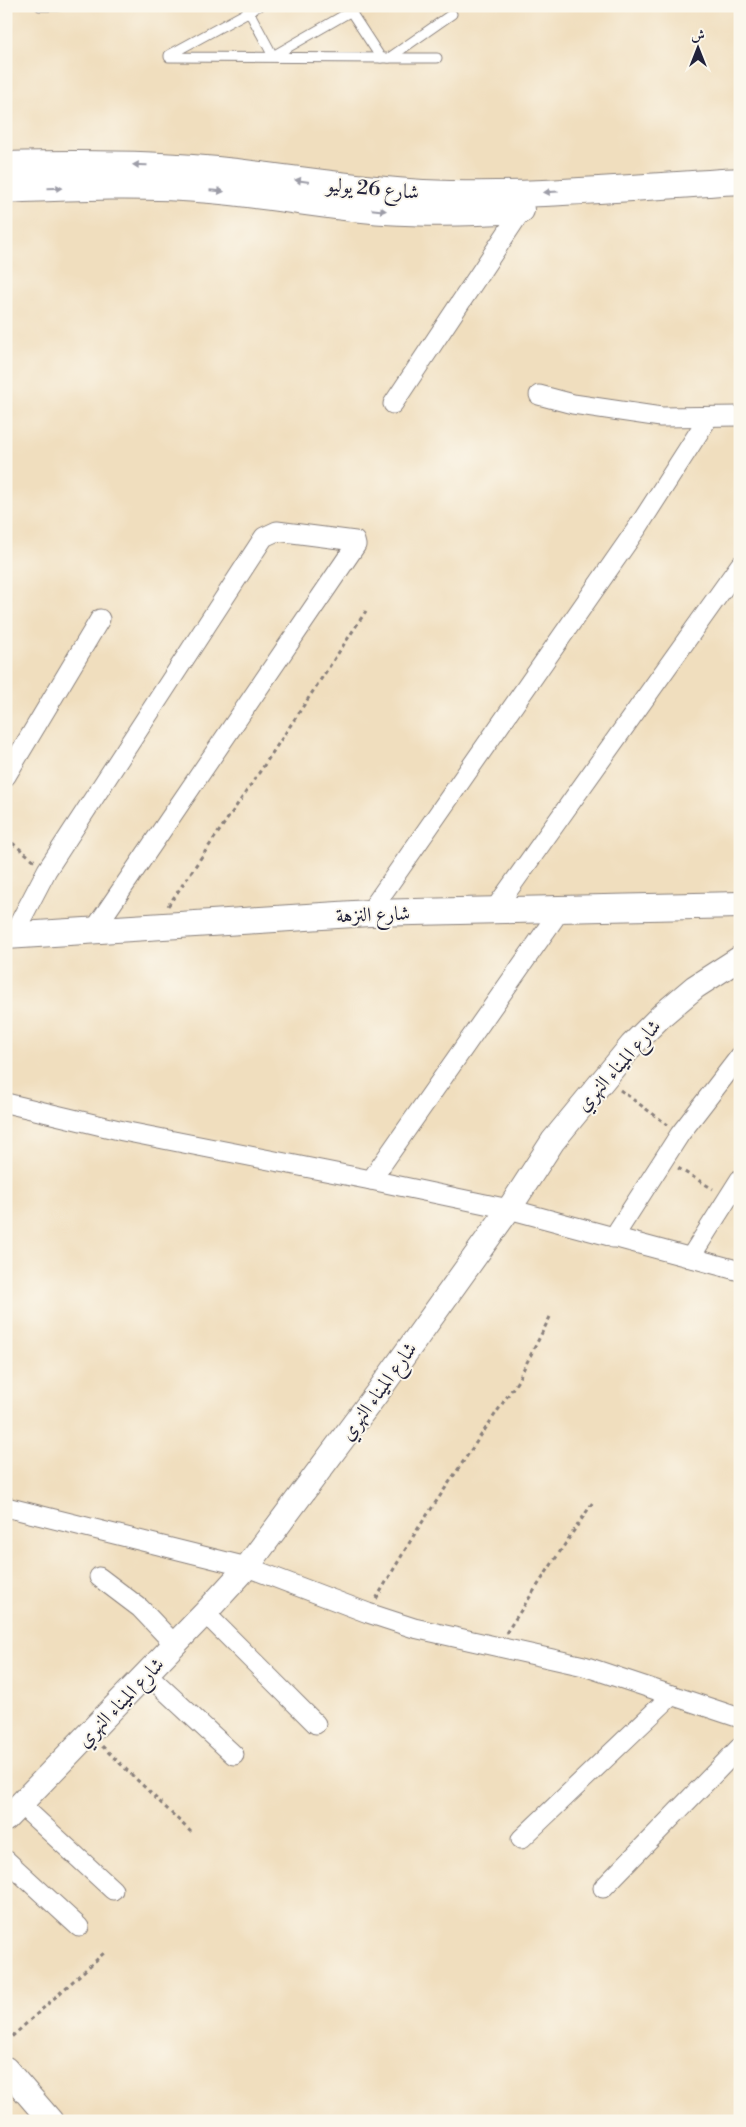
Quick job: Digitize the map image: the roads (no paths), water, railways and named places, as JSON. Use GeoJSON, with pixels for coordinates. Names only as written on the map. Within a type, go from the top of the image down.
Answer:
{"type":"FeatureCollection","features":[{"type":"Feature","properties":{"kind":"main road","name":"شارع 26 يوليو"},"geometry":{"type":"LineString","coordinates":[[6,165],[165,166],[217,170],[357,188],[448,194],[548,192],[740,181]]}},
{"type":"Feature","properties":{"kind":"main road","name":"شارع 26 يوليو"},"geometry":{"type":"LineString","coordinates":[[6,190],[96,186],[173,187],[249,194],[383,211],[452,213],[740,198]]}},
{"type":"Feature","properties":{"kind":"main road","name":"شارع النزهة"},"geometry":{"type":"LineString","coordinates":[[10,935],[369,913],[740,905]]}},
{"type":"Feature","properties":{"kind":"street"},"geometry":{"type":"LineString","coordinates":[[393,404],[522,210]]}},
{"type":"Feature","properties":{"kind":"street"},"geometry":{"type":"LineString","coordinates":[[539,396],[573,404],[661,417],[708,418],[740,416]]}},
{"type":"Feature","properties":{"kind":"street"},"geometry":{"type":"LineString","coordinates":[[369,913],[638,527],[708,418]]}},
{"type":"Feature","properties":{"kind":"street"},"geometry":{"type":"LineString","coordinates":[[10,935],[47,870],[264,537],[277,531],[355,541],[356,545],[94,930]]}},
{"type":"Feature","properties":{"kind":"street"},"geometry":{"type":"LineString","coordinates":[[494,910],[740,565]]}},
{"type":"Feature","properties":{"kind":"street"},"geometry":{"type":"LineString","coordinates":[[6,776],[100,619]]}},
{"type":"Feature","properties":{"kind":"street"},"geometry":{"type":"LineString","coordinates":[[371,1180],[562,909]]}},
{"type":"Feature","properties":{"kind":"street","name":"شارع الميناء النهري"},"geometry":{"type":"LineString","coordinates":[[13,1812],[147,1674],[247,1566],[380,1389],[509,1209],[553,1141],[632,1045],[662,1015],[695,987],[740,958]]}},
{"type":"Feature","properties":{"kind":"street"},"geometry":{"type":"LineString","coordinates":[[613,1238],[680,1134],[740,1056]]}},
{"type":"Feature","properties":{"kind":"street"},"geometry":{"type":"LineString","coordinates":[[6,1103],[123,1131],[509,1209],[740,1271]]}},
{"type":"Feature","properties":{"kind":"street"},"geometry":{"type":"LineString","coordinates":[[690,1258],[726,1197],[740,1179]]}},
{"type":"Feature","properties":{"kind":"street"},"geometry":{"type":"LineString","coordinates":[[6,1507],[247,1566],[368,1613],[414,1628],[496,1648],[584,1666],[740,1718]]}},
{"type":"Feature","properties":{"kind":"street"},"geometry":{"type":"LineString","coordinates":[[99,1578],[140,1608],[175,1644]]}},
{"type":"Feature","properties":{"kind":"street"},"geometry":{"type":"LineString","coordinates":[[205,1613],[316,1724]]}},
{"type":"Feature","properties":{"kind":"street"},"geometry":{"type":"LineString","coordinates":[[147,1674],[234,1755]]}},
{"type":"Feature","properties":{"kind":"street"},"geometry":{"type":"LineString","coordinates":[[521,1840],[672,1695]]}},
{"type":"Feature","properties":{"kind":"street"},"geometry":{"type":"LineString","coordinates":[[602,1888],[740,1747]]}},
{"type":"Feature","properties":{"kind":"street"},"geometry":{"type":"LineString","coordinates":[[13,1812],[113,1890]]}},
{"type":"Feature","properties":{"kind":"street"},"geometry":{"type":"LineString","coordinates":[[6,1860],[79,1927]]}},
{"type":"Feature","properties":{"kind":"street"},"geometry":{"type":"LineString","coordinates":[[6,2069],[51,2121]]}},
{"type":"Feature","properties":{"kind":"lane"},"geometry":{"type":"LineString","coordinates":[[40,6],[58,6]]}},
{"type":"Feature","properties":{"kind":"lane"},"geometry":{"type":"LineString","coordinates":[[259,6],[247,9],[169,55],[169,57],[437,58]]}},
{"type":"Feature","properties":{"kind":"lane"},"geometry":{"type":"LineString","coordinates":[[273,56],[360,6]]}},
{"type":"Feature","properties":{"kind":"lane"},"geometry":{"type":"LineString","coordinates":[[247,9],[273,56]]}},
{"type":"Feature","properties":{"kind":"lane"},"geometry":{"type":"LineString","coordinates":[[352,12],[385,58]]}},
{"type":"Feature","properties":{"kind":"lane"},"geometry":{"type":"LineString","coordinates":[[385,58],[452,14]]}}]}
